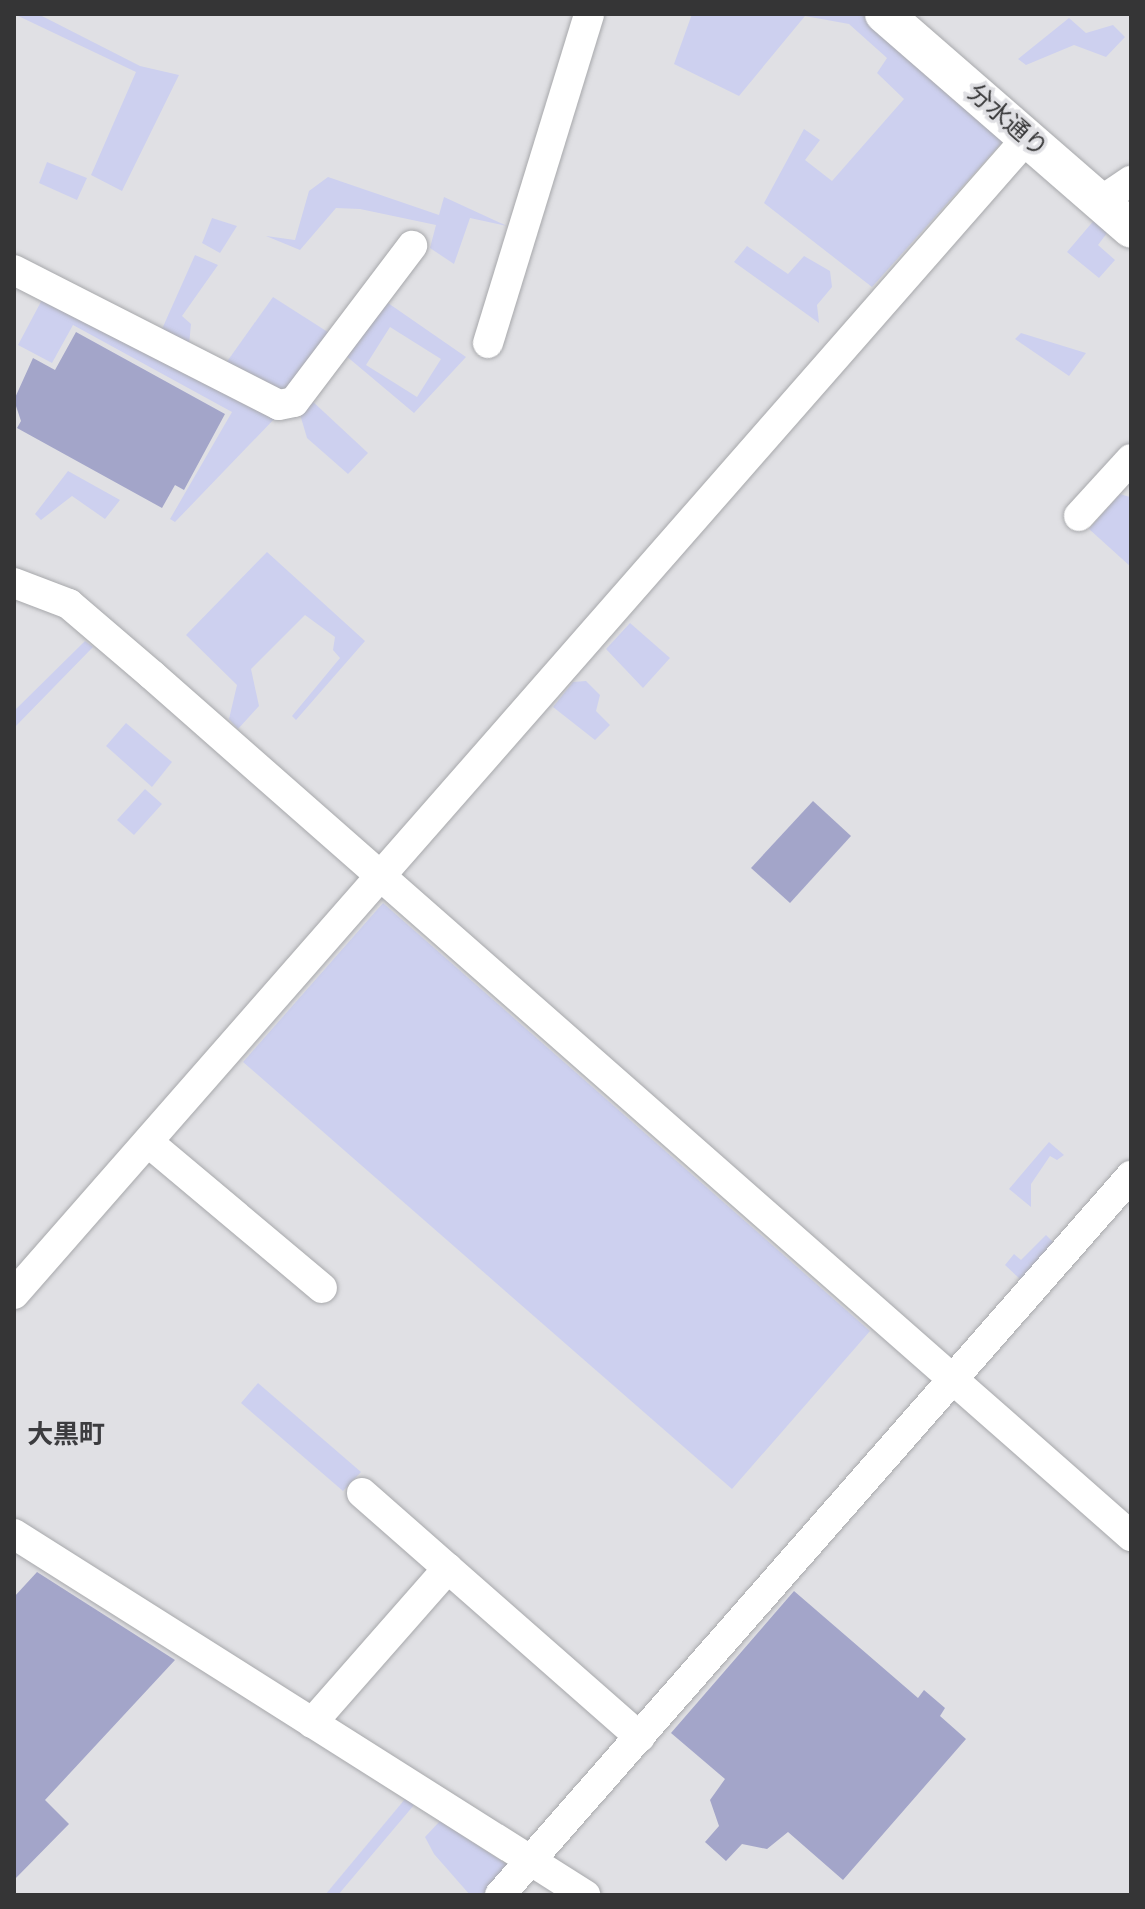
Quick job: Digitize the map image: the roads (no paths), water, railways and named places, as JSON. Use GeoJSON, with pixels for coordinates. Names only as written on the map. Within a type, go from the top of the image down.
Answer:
{"type":"FeatureCollection","features":[{"type":"Feature","properties":{"kind":"street"},"geometry":{"type":"LineString","coordinates":[[488,343],[589,14]]}},
{"type":"Feature","properties":{"kind":"street","name":"分水通り"},"geometry":{"type":"LineString","coordinates":[[884,14],[1028,137],[1116,191],[1131,229]]}},
{"type":"Feature","properties":{"kind":"street"},"geometry":{"type":"LineString","coordinates":[[14,1294],[1028,137]]}},
{"type":"Feature","properties":{"kind":"street"},"geometry":{"type":"LineString","coordinates":[[14,270],[279,405],[294,402],[412,246]]}},
{"type":"Feature","properties":{"kind":"street"},"geometry":{"type":"LineString","coordinates":[[1079,516],[1131,459]]}},
{"type":"Feature","properties":{"kind":"street"},"geometry":{"type":"LineString","coordinates":[[14,583],[69,604],[1131,1536]]}},
{"type":"Feature","properties":{"kind":"street"},"geometry":{"type":"LineString","coordinates":[[148,1142],[322,1288]]}},
{"type":"Feature","properties":{"kind":"street"},"geometry":{"type":"LineString","coordinates":[[500,1895],[1131,1176]]}},
{"type":"Feature","properties":{"kind":"street"},"geometry":{"type":"LineString","coordinates":[[362,1493],[640,1737]]}},
{"type":"Feature","properties":{"kind":"street"},"geometry":{"type":"LineString","coordinates":[[14,1534],[585,1895]]}},
{"type":"Feature","properties":{"kind":"street"},"geometry":{"type":"LineString","coordinates":[[312,1723],[448,1568]]}},
{"type":"Feature","properties":{"kind":"district","name":"大黒町"},"geometry":{"type":"Point","coordinates":[66,1435]}}]}
